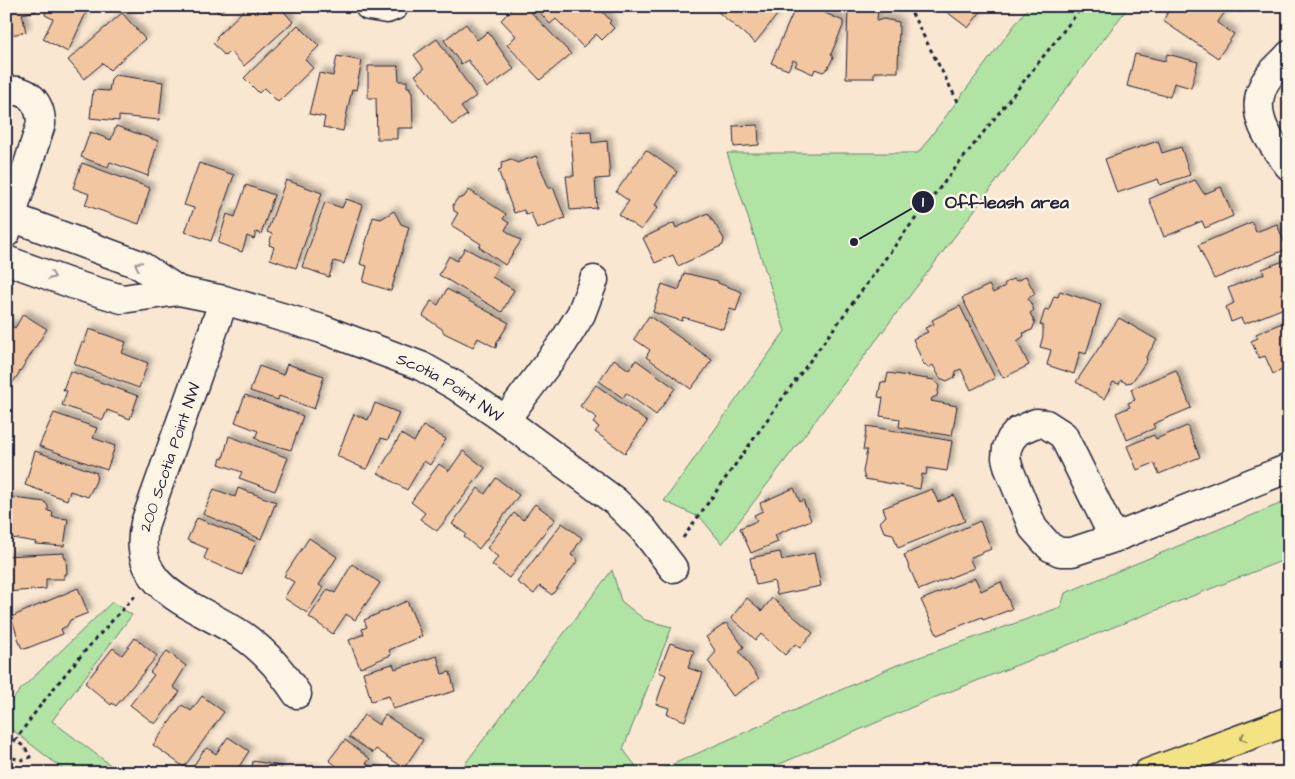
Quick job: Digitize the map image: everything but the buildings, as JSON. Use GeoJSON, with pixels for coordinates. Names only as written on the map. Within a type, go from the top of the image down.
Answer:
{"type":"FeatureCollection","features":[{"type":"Feature","properties":{"kind":"highway"},"geometry":{"type":"LineString","coordinates":[[1148,773],[1289,721]]}},
{"type":"Feature","properties":{"kind":"street"},"geometry":{"type":"LineString","coordinates":[[368,6],[387,9],[394,6]]}},
{"type":"Feature","properties":{"kind":"street"},"geometry":{"type":"LineString","coordinates":[[1289,55],[1264,84],[1260,111],[1262,126],[1268,138],[1289,166]]}},
{"type":"Feature","properties":{"kind":"street"},"geometry":{"type":"LineString","coordinates":[[6,92],[22,92],[31,96],[38,104],[41,114],[41,124],[8,222]]}},
{"type":"Feature","properties":{"kind":"street","name":"Scotia Point NW"},"geometry":{"type":"LineString","coordinates":[[8,222],[138,264],[178,291]]}},
{"type":"Feature","properties":{"kind":"street","name":"Scotia Point NW"},"geometry":{"type":"LineString","coordinates":[[6,260],[75,285],[122,299],[178,291],[224,300],[322,329],[421,366],[456,386],[505,420],[615,501],[643,529],[670,565]]}},
{"type":"Feature","properties":{"kind":"street"},"geometry":{"type":"LineString","coordinates":[[505,420],[563,343],[581,314],[594,280]]}},
{"type":"Feature","properties":{"kind":"street","name":"200 Scotia Point NW"},"geometry":{"type":"LineString","coordinates":[[224,300],[145,523],[141,548],[152,577],[174,595],[244,636],[264,652],[278,665],[297,694]]}},
{"type":"Feature","properties":{"kind":"street"},"geometry":{"type":"LineString","coordinates":[[1114,538],[1062,435],[1046,424],[1036,423],[1018,431],[1011,438],[1006,458],[1032,528],[1055,550],[1072,552],[1114,538],[1289,468]]}},
{"type":"Feature","properties":{"kind":"path"},"geometry":{"type":"LineString","coordinates":[[908,6],[959,104]]}},
{"type":"Feature","properties":{"kind":"path"},"geometry":{"type":"LineString","coordinates":[[670,565],[787,392],[899,240],[1083,6]]}},
{"type":"Feature","properties":{"kind":"path"},"geometry":{"type":"LineString","coordinates":[[15,741],[41,705],[92,643],[152,577]]}},
{"type":"Feature","properties":{"kind":"path"},"geometry":{"type":"LineString","coordinates":[[6,735],[25,747],[30,757],[24,760],[6,757]]}},
{"type":"Feature","properties":{"kind":"green space"},"geometry":{"type":"Polygon","coordinates":[[[1029,6],[1129,6],[722,544],[701,518],[664,501],[785,331],[727,153],[918,153],[1029,6]]]}},
{"type":"Feature","properties":{"kind":"green space"},"geometry":{"type":"Polygon","coordinates":[[[1289,500],[1289,558],[936,697],[759,773],[653,773],[897,665],[1061,607],[1065,593],[1289,500]]]}},
{"type":"Feature","properties":{"kind":"green space"},"geometry":{"type":"Polygon","coordinates":[[[612,570],[621,601],[645,620],[672,627],[623,749],[641,773],[458,773],[612,570]]]}},
{"type":"Feature","properties":{"kind":"green space"},"geometry":{"type":"Polygon","coordinates":[[[112,602],[132,615],[52,721],[121,773],[68,773],[6,725],[6,708],[21,689],[112,602]]]}},
{"type":"Feature","properties":{"kind":"place","name":"Off-leash area"},"geometry":{"type":"Point","coordinates":[854,242]}}]}
